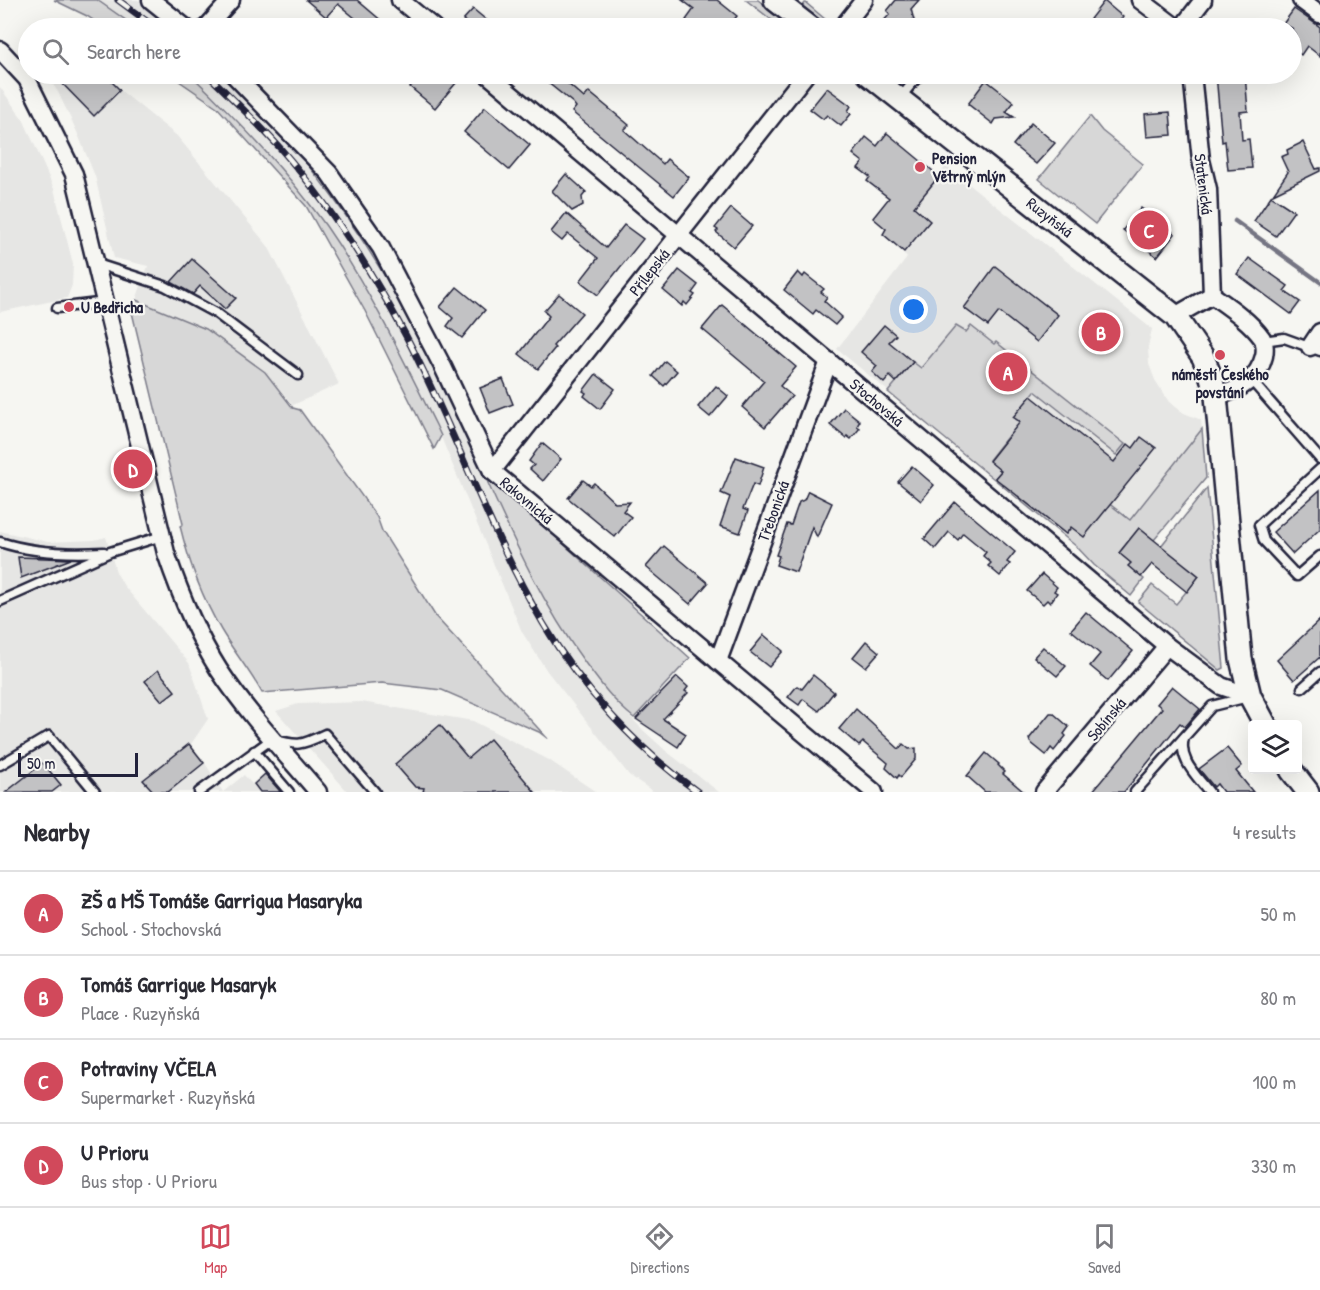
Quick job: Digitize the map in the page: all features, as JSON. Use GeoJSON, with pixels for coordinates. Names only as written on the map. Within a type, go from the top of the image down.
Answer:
{"type":"FeatureCollection","features":[{"type":"Feature","properties":{"kind":"street"},"geometry":{"type":"LineString","coordinates":[[151,0],[174,18]]}},
{"type":"Feature","properties":{"kind":"street"},"geometry":{"type":"LineString","coordinates":[[215,18],[231,0]]}},
{"type":"Feature","properties":{"kind":"street"},"geometry":{"type":"LineString","coordinates":[[400,0],[422,18]]}},
{"type":"Feature","properties":{"kind":"street"},"geometry":{"type":"LineString","coordinates":[[775,0],[798,18]]}},
{"type":"Feature","properties":{"kind":"street"},"geometry":{"type":"LineString","coordinates":[[850,18],[864,0]]}},
{"type":"Feature","properties":{"kind":"street"},"geometry":{"type":"LineString","coordinates":[[1140,0],[1164,18]]}},
{"type":"Feature","properties":{"kind":"street"},"geometry":{"type":"LineString","coordinates":[[1189,18],[1203,0]]}},
{"type":"Feature","properties":{"kind":"street"},"geometry":{"type":"LineString","coordinates":[[1301,0],[1320,14]]}},
{"type":"Feature","properties":{"kind":"street"},"geometry":{"type":"LineString","coordinates":[[0,50],[18,69]]}},
{"type":"Feature","properties":{"kind":"street"},"geometry":{"type":"LineString","coordinates":[[29,84],[74,174],[178,589],[195,627],[218,668],[245,707],[318,792]]}},
{"type":"Feature","properties":{"kind":"street","name":"Rakovnická"},"geometry":{"type":"LineString","coordinates":[[243,84],[329,173],[381,248],[443,367],[492,471],[874,792]]}},
{"type":"Feature","properties":{"kind":"street","name":"Stochovská"},"geometry":{"type":"LineString","coordinates":[[500,84],[1167,646],[1221,686],[1250,696]]}},
{"type":"Feature","properties":{"kind":"street","name":"Přílepská"},"geometry":{"type":"LineString","coordinates":[[492,471],[798,84]]}},
{"type":"Feature","properties":{"kind":"street","name":"Ruzyňská"},"geometry":{"type":"LineString","coordinates":[[881,84],[1175,316]]}},
{"type":"Feature","properties":{"kind":"street","name":"Statenická"},"geometry":{"type":"LineString","coordinates":[[1193,84],[1201,160],[1208,189],[1212,295]]}},
{"type":"Feature","properties":{"kind":"street"},"geometry":{"type":"LineString","coordinates":[[1216,396],[1230,393],[1251,380],[1265,352],[1263,340],[1250,325],[1212,295],[1175,316],[1203,357],[1216,396],[1239,643],[1250,696],[1263,720]]}},
{"type":"Feature","properties":{"kind":"street"},"geometry":{"type":"LineString","coordinates":[[1315,349],[1320,332]]}},
{"type":"Feature","properties":{"kind":"street","name":"Třebonická"},"geometry":{"type":"LineString","coordinates":[[718,661],[829,361]]}},
{"type":"Feature","properties":{"kind":"street","name":"Sobínská"},"geometry":{"type":"LineString","coordinates":[[1044,792],[1167,646]]}},
{"type":"Feature","properties":{"kind":"street"},"geometry":{"type":"LineString","coordinates":[[1294,774],[1308,792]]}},
{"type":"Feature","properties":{"kind":"lane"},"geometry":{"type":"LineString","coordinates":[[899,98],[911,84]]}},
{"type":"Feature","properties":{"kind":"lane"},"geometry":{"type":"LineString","coordinates":[[97,264],[165,286],[217,314],[298,375]]}},
{"type":"Feature","properties":{"kind":"lane"},"geometry":{"type":"LineString","coordinates":[[57,308],[106,302]]}},
{"type":"Feature","properties":{"kind":"lane"},"geometry":{"type":"LineString","coordinates":[[1263,340],[1284,338],[1315,349]]}},
{"type":"Feature","properties":{"kind":"lane"},"geometry":{"type":"LineString","coordinates":[[1251,380],[1320,459]]}},
{"type":"Feature","properties":{"kind":"lane"},"geometry":{"type":"LineString","coordinates":[[1320,469],[1259,525],[1264,541],[1297,576],[1320,556]]}},
{"type":"Feature","properties":{"kind":"lane"},"geometry":{"type":"LineString","coordinates":[[0,601],[110,552],[163,535]]}},
{"type":"Feature","properties":{"kind":"lane"},"geometry":{"type":"LineString","coordinates":[[0,542],[11,546],[71,554],[110,552]]}},
{"type":"Feature","properties":{"kind":"lane"},"geometry":{"type":"LineString","coordinates":[[1302,688],[1320,672]]}},
{"type":"Feature","properties":{"kind":"lane"},"geometry":{"type":"LineString","coordinates":[[1135,792],[1212,706],[1250,696]]}},
{"type":"Feature","properties":{"kind":"lane"},"geometry":{"type":"LineString","coordinates":[[199,792],[272,739],[295,745],[307,743],[325,734],[375,792]]}},
{"type":"Feature","properties":{"kind":"lane"},"geometry":{"type":"LineString","coordinates":[[0,765],[49,736],[95,792]]}},
{"type":"Feature","properties":{"kind":"lane"},"geometry":{"type":"LineString","coordinates":[[1184,736],[1182,746],[1185,760],[1209,792]]}},
{"type":"Feature","properties":{"kind":"lane"},"geometry":{"type":"LineString","coordinates":[[254,751],[289,792]]}},
{"type":"Feature","properties":{"kind":"shaded area"},"geometry":{"type":"Polygon","coordinates":[[[54,0],[97,0],[123,18],[90,18],[54,0]]]}},
{"type":"Feature","properties":{"kind":"shaded area"},"geometry":{"type":"Polygon","coordinates":[[[97,0],[138,0],[161,18],[123,18],[97,0]]]}},
{"type":"Feature","properties":{"kind":"shaded area"},"geometry":{"type":"Polygon","coordinates":[[[746,0],[758,0],[781,18],[769,18],[746,0]]]}},
{"type":"Feature","properties":{"kind":"shaded area"},"geometry":{"type":"Polygon","coordinates":[[[806,3],[824,18],[816,18],[802,7],[806,3]]]}},
{"type":"Feature","properties":{"kind":"shaded area"},"geometry":{"type":"Polygon","coordinates":[[[53,84],[114,84],[177,136],[268,246],[339,384],[293,405],[265,372],[206,329],[136,300],[148,266],[114,258],[95,176],[53,84]]]}},
{"type":"Feature","properties":{"kind":"shaded area"},"geometry":{"type":"Polygon","coordinates":[[[184,84],[200,84],[295,185],[326,226],[371,298],[436,425],[441,436],[434,449],[365,311],[306,206],[217,107],[184,84]]]}},
{"type":"Feature","properties":{"kind":"shaded area"},"geometry":{"type":"Polygon","coordinates":[[[201,84],[234,84],[289,140],[346,213],[404,308],[457,415],[487,484],[571,644],[616,702],[643,730],[719,792],[654,792],[629,775],[547,671],[522,632],[436,425],[326,227],[271,156],[201,84]]]}},
{"type":"Feature","properties":{"kind":"shaded area"},"geometry":{"type":"Polygon","coordinates":[[[234,84],[238,84],[326,177],[374,249],[399,295],[487,475],[690,658],[634,718],[614,699],[586,664],[548,605],[516,543],[434,367],[385,276],[328,191],[261,111],[234,84]]]}},
{"type":"Feature","properties":{"kind":"shaded area"},"geometry":{"type":"Polygon","coordinates":[[[0,87],[24,121],[54,189],[73,264],[72,285],[67,298],[0,312],[0,87]]]}},
{"type":"Feature","properties":{"kind":"shaded area"},"geometry":{"type":"Polygon","coordinates":[[[1090,116],[1102,131],[1143,164],[1095,224],[1039,179],[1090,116]]]}},
{"type":"Feature","properties":{"kind":"shaded area"},"geometry":{"type":"Polygon","coordinates":[[[946,166],[1152,329],[1148,347],[1149,364],[1155,380],[1169,402],[1184,413],[1201,420],[1202,429],[1094,565],[1077,547],[837,349],[907,258],[904,254],[931,222],[914,207],[946,166]]]}},
{"type":"Feature","properties":{"kind":"shaded area"},"geometry":{"type":"Polygon","coordinates":[[[136,300],[206,329],[265,372],[293,408],[300,410],[377,517],[382,531],[436,617],[548,739],[539,732],[442,690],[382,683],[262,693],[214,618],[188,553],[130,304],[136,300]]]}},
{"type":"Feature","properties":{"kind":"shaded area"},"geometry":{"type":"Polygon","coordinates":[[[956,326],[966,332],[971,326],[994,344],[996,342],[1125,444],[1116,455],[1035,391],[1014,417],[1037,435],[1014,442],[1007,437],[989,460],[1001,471],[995,478],[1066,534],[1098,495],[1130,520],[1202,429],[1206,478],[1154,540],[1139,528],[1119,553],[1131,563],[1129,566],[1144,579],[1131,596],[1094,565],[1077,547],[888,392],[913,362],[921,368],[956,326]]]}},
{"type":"Feature","properties":{"kind":"shaded area"},"geometry":{"type":"Polygon","coordinates":[[[1207,488],[1224,668],[1220,670],[1138,602],[1152,585],[1176,604],[1199,576],[1161,546],[1207,488]]]}},
{"type":"Feature","properties":{"kind":"shaded area"},"geometry":{"type":"Polygon","coordinates":[[[0,531],[48,542],[94,540],[106,537],[116,572],[124,586],[189,663],[208,719],[191,744],[223,792],[0,792],[0,531]]]}},
{"type":"Feature","properties":{"kind":"shaded area"},"geometry":{"type":"Polygon","coordinates":[[[362,702],[473,721],[549,760],[596,792],[348,792],[276,711],[298,704],[362,702]]]}},
{"type":"Feature","properties":{"kind":"shaded area"},"geometry":{"type":"Polygon","coordinates":[[[267,771],[284,792],[223,792],[244,775],[252,784],[267,771]]]}},
{"type":"Feature","properties":{"kind":"building"},"geometry":{"type":"Polygon","coordinates":[[[306,0],[357,0],[378,18],[355,18],[338,4],[326,17],[306,0]]]}},
{"type":"Feature","properties":{"kind":"building"},"geometry":{"type":"Polygon","coordinates":[[[682,0],[717,0],[737,16],[735,18],[687,18],[694,9],[682,0]]]}},
{"type":"Feature","properties":{"kind":"building"},"geometry":{"type":"Polygon","coordinates":[[[896,0],[919,0],[911,9],[913,18],[886,18],[890,14],[887,11],[896,0]]]}},
{"type":"Feature","properties":{"kind":"building"},"geometry":{"type":"Polygon","coordinates":[[[1104,1],[1123,17],[1122,18],[1091,18],[1104,1]]]}},
{"type":"Feature","properties":{"kind":"building"},"geometry":{"type":"Polygon","coordinates":[[[473,9],[484,18],[465,18],[473,9]]]}},
{"type":"Feature","properties":{"kind":"building"},"geometry":{"type":"Polygon","coordinates":[[[1294,9],[1320,27],[1320,56],[1307,46],[1302,54],[1302,18],[1287,18],[1294,9]]]}},
{"type":"Feature","properties":{"kind":"building"},"geometry":{"type":"Polygon","coordinates":[[[63,84],[114,84],[120,90],[94,116],[63,84]]]}},
{"type":"Feature","properties":{"kind":"building"},"geometry":{"type":"Polygon","coordinates":[[[413,84],[455,84],[435,108],[410,87],[413,84]]]}},
{"type":"Feature","properties":{"kind":"building"},"geometry":{"type":"Polygon","coordinates":[[[549,84],[568,84],[584,98],[589,92],[629,125],[624,130],[663,164],[667,159],[689,177],[674,196],[572,112],[576,107],[549,84]]]}},
{"type":"Feature","properties":{"kind":"building"},"geometry":{"type":"Polygon","coordinates":[[[983,84],[991,84],[1014,102],[1006,112],[1014,117],[996,119],[993,124],[968,104],[983,84]]]}},
{"type":"Feature","properties":{"kind":"building"},"geometry":{"type":"Polygon","coordinates":[[[1217,84],[1246,84],[1248,111],[1240,112],[1242,140],[1249,139],[1252,168],[1228,170],[1225,141],[1222,142],[1217,84]]]}},
{"type":"Feature","properties":{"kind":"building"},"geometry":{"type":"Polygon","coordinates":[[[827,88],[851,106],[848,111],[851,114],[841,126],[827,115],[823,119],[810,109],[827,88]]]}},
{"type":"Feature","properties":{"kind":"building"},"geometry":{"type":"Polygon","coordinates":[[[485,107],[530,145],[509,170],[464,132],[485,107]]]}},
{"type":"Feature","properties":{"kind":"building"},"geometry":{"type":"Polygon","coordinates":[[[1170,112],[1172,135],[1147,137],[1145,114],[1170,112]]]}},
{"type":"Feature","properties":{"kind":"building"},"geometry":{"type":"Polygon","coordinates":[[[1031,123],[1055,143],[1036,164],[1013,145],[1031,123]]]}},
{"type":"Feature","properties":{"kind":"building"},"geometry":{"type":"Polygon","coordinates":[[[887,133],[939,176],[914,207],[930,221],[904,252],[883,234],[886,229],[873,218],[889,198],[867,181],[870,177],[858,168],[863,162],[853,154],[866,137],[877,146],[887,133]]]}},
{"type":"Feature","properties":{"kind":"building"},"geometry":{"type":"Polygon","coordinates":[[[1303,142],[1316,169],[1320,168],[1320,171],[1273,194],[1288,172],[1281,157],[1288,154],[1287,150],[1303,142]]]}},
{"type":"Feature","properties":{"kind":"building"},"geometry":{"type":"Polygon","coordinates":[[[566,174],[586,192],[582,197],[583,205],[572,211],[552,191],[566,174]]]}},
{"type":"Feature","properties":{"kind":"building"},"geometry":{"type":"Polygon","coordinates":[[[1271,196],[1294,211],[1276,236],[1254,221],[1271,196]]]}},
{"type":"Feature","properties":{"kind":"building"},"geometry":{"type":"Polygon","coordinates":[[[731,208],[752,226],[734,247],[716,232],[718,230],[715,228],[731,208]]]}},
{"type":"Feature","properties":{"kind":"building"},"geometry":{"type":"Polygon","coordinates":[[[1141,208],[1175,234],[1157,257],[1123,230],[1141,208]]]}},
{"type":"Feature","properties":{"kind":"building"},"geometry":{"type":"Polygon","coordinates":[[[566,213],[606,248],[624,225],[643,239],[598,295],[580,281],[598,258],[568,234],[562,241],[551,232],[566,213]]]}},
{"type":"Feature","properties":{"kind":"building"},"geometry":{"type":"Polygon","coordinates":[[[1249,258],[1288,286],[1284,291],[1300,302],[1291,314],[1237,274],[1249,258]]]}},
{"type":"Feature","properties":{"kind":"building"},"geometry":{"type":"Polygon","coordinates":[[[192,259],[236,298],[225,309],[200,286],[193,294],[171,282],[192,259]]]}},
{"type":"Feature","properties":{"kind":"building"},"geometry":{"type":"Polygon","coordinates":[[[995,266],[1058,315],[1037,342],[999,312],[988,326],[964,308],[995,266]]]}},
{"type":"Feature","properties":{"kind":"building"},"geometry":{"type":"Polygon","coordinates":[[[679,270],[698,285],[692,293],[695,295],[687,305],[684,302],[682,306],[663,290],[679,270]]]}},
{"type":"Feature","properties":{"kind":"building"},"geometry":{"type":"Polygon","coordinates":[[[798,272],[803,277],[805,274],[824,289],[821,292],[827,297],[824,301],[842,317],[835,325],[816,310],[813,314],[784,290],[798,272]]]}},
{"type":"Feature","properties":{"kind":"building"},"geometry":{"type":"Polygon","coordinates":[[[457,287],[485,310],[462,338],[447,326],[453,318],[440,307],[457,287]]]}},
{"type":"Feature","properties":{"kind":"building"},"geometry":{"type":"Polygon","coordinates":[[[559,294],[582,313],[553,346],[555,348],[538,369],[519,354],[549,316],[544,311],[559,294]]]}},
{"type":"Feature","properties":{"kind":"building"},"geometry":{"type":"Polygon","coordinates":[[[722,305],[796,367],[780,386],[792,396],[765,427],[742,407],[764,381],[702,329],[722,305]]]}},
{"type":"Feature","properties":{"kind":"building"},"geometry":{"type":"Polygon","coordinates":[[[884,325],[896,335],[889,342],[913,362],[896,382],[890,376],[884,383],[872,372],[877,366],[861,352],[884,325]]]}},
{"type":"Feature","properties":{"kind":"building"},"geometry":{"type":"Polygon","coordinates":[[[665,361],[677,371],[664,386],[653,376],[665,361]]]}},
{"type":"Feature","properties":{"kind":"building"},"geometry":{"type":"Polygon","coordinates":[[[596,374],[615,389],[600,409],[584,396],[586,393],[583,391],[596,374]]]}},
{"type":"Feature","properties":{"kind":"building"},"geometry":{"type":"Polygon","coordinates":[[[503,379],[513,404],[490,413],[480,388],[503,379]]]}},
{"type":"Feature","properties":{"kind":"building"},"geometry":{"type":"Polygon","coordinates":[[[716,386],[728,396],[710,417],[698,407],[716,386]]]}},
{"type":"Feature","properties":{"kind":"building"},"geometry":{"type":"Polygon","coordinates":[[[1031,396],[1114,462],[1128,444],[1133,448],[1141,437],[1156,448],[1084,537],[1071,527],[1066,534],[995,478],[1001,471],[989,461],[1020,422],[1013,417],[1031,396]]]}},
{"type":"Feature","properties":{"kind":"building"},"geometry":{"type":"Polygon","coordinates":[[[844,408],[860,421],[857,426],[860,428],[851,439],[847,436],[846,438],[830,425],[844,408]]]}},
{"type":"Feature","properties":{"kind":"building"},"geometry":{"type":"Polygon","coordinates":[[[542,443],[561,459],[543,481],[530,469],[534,465],[529,461],[542,443]]]}},
{"type":"Feature","properties":{"kind":"building"},"geometry":{"type":"Polygon","coordinates":[[[736,457],[764,467],[758,486],[753,484],[743,509],[748,511],[740,533],[720,526],[730,497],[721,493],[736,457]]]}},
{"type":"Feature","properties":{"kind":"building"},"geometry":{"type":"Polygon","coordinates":[[[912,466],[934,485],[921,501],[898,482],[912,466]]]}},
{"type":"Feature","properties":{"kind":"building"},"geometry":{"type":"Polygon","coordinates":[[[583,480],[591,486],[594,483],[615,503],[630,502],[623,511],[631,517],[615,537],[568,498],[583,480]]]}},
{"type":"Feature","properties":{"kind":"building"},"geometry":{"type":"Polygon","coordinates":[[[1320,490],[1320,529],[1293,554],[1273,532],[1320,490]]]}},
{"type":"Feature","properties":{"kind":"building"},"geometry":{"type":"Polygon","coordinates":[[[808,491],[832,503],[817,537],[812,527],[796,572],[776,565],[779,556],[776,555],[787,524],[791,525],[799,502],[804,500],[808,491]]]}},
{"type":"Feature","properties":{"kind":"building"},"geometry":{"type":"Polygon","coordinates":[[[955,502],[1015,552],[1007,562],[1010,564],[1000,576],[988,566],[991,563],[983,556],[986,552],[963,533],[958,540],[949,532],[935,549],[924,539],[955,502]]]}},
{"type":"Feature","properties":{"kind":"building"},"geometry":{"type":"Polygon","coordinates":[[[1139,528],[1199,576],[1187,592],[1152,564],[1141,577],[1128,566],[1131,563],[1119,553],[1139,528]]]}},
{"type":"Feature","properties":{"kind":"building"},"geometry":{"type":"Polygon","coordinates":[[[664,546],[708,583],[690,604],[646,567],[664,546]]]}},
{"type":"Feature","properties":{"kind":"building"},"geometry":{"type":"Polygon","coordinates":[[[18,557],[71,559],[21,578],[18,557]]]}},
{"type":"Feature","properties":{"kind":"building"},"geometry":{"type":"Polygon","coordinates":[[[1042,574],[1057,587],[1054,591],[1057,593],[1050,603],[1047,600],[1043,604],[1027,591],[1042,574]]]}},
{"type":"Feature","properties":{"kind":"building"},"geometry":{"type":"Polygon","coordinates":[[[1086,612],[1133,651],[1108,681],[1090,666],[1100,654],[1071,630],[1086,612]]]}},
{"type":"Feature","properties":{"kind":"building"},"geometry":{"type":"Polygon","coordinates":[[[1320,620],[1320,657],[1294,680],[1277,660],[1320,620]]]}},
{"type":"Feature","properties":{"kind":"building"},"geometry":{"type":"Polygon","coordinates":[[[764,635],[783,651],[769,667],[750,652],[764,635]]]}},
{"type":"Feature","properties":{"kind":"building"},"geometry":{"type":"Polygon","coordinates":[[[866,641],[879,652],[866,667],[853,657],[866,641]]]}},
{"type":"Feature","properties":{"kind":"building"},"geometry":{"type":"Polygon","coordinates":[[[1043,647],[1066,666],[1057,676],[1034,657],[1043,647]]]}},
{"type":"Feature","properties":{"kind":"building"},"geometry":{"type":"Polygon","coordinates":[[[158,670],[175,691],[162,701],[145,681],[158,670]]]}},
{"type":"Feature","properties":{"kind":"building"},"geometry":{"type":"Polygon","coordinates":[[[813,675],[834,692],[819,711],[803,699],[799,705],[788,697],[797,686],[802,689],[813,675]]]}},
{"type":"Feature","properties":{"kind":"building"},"geometry":{"type":"Polygon","coordinates":[[[677,677],[688,687],[685,691],[688,693],[663,719],[686,734],[678,747],[636,719],[677,677]]]}},
{"type":"Feature","properties":{"kind":"building"},"geometry":{"type":"Polygon","coordinates":[[[1172,686],[1200,709],[1185,727],[1180,723],[1124,792],[1092,792],[1162,708],[1157,704],[1172,686]]]}},
{"type":"Feature","properties":{"kind":"building"},"geometry":{"type":"Polygon","coordinates":[[[856,709],[899,749],[903,744],[909,749],[916,748],[916,759],[901,777],[899,775],[897,778],[886,768],[888,763],[863,742],[859,746],[839,729],[856,709]]]}},
{"type":"Feature","properties":{"kind":"building"},"geometry":{"type":"Polygon","coordinates":[[[1050,713],[1069,727],[1064,734],[1066,736],[1054,751],[1051,748],[1046,755],[1029,739],[1050,713]]]}},
{"type":"Feature","properties":{"kind":"building"},"geometry":{"type":"Polygon","coordinates":[[[440,725],[468,758],[490,739],[535,792],[423,792],[424,788],[415,787],[395,764],[440,725]]]}},
{"type":"Feature","properties":{"kind":"building"},"geometry":{"type":"Polygon","coordinates":[[[189,744],[204,763],[168,792],[154,792],[143,780],[189,744]]]}},
{"type":"Feature","properties":{"kind":"building"},"geometry":{"type":"Polygon","coordinates":[[[1227,748],[1242,766],[1236,771],[1253,792],[1223,792],[1217,784],[1214,787],[1199,769],[1227,748]]]}},
{"type":"Feature","properties":{"kind":"building"},"geometry":{"type":"Polygon","coordinates":[[[986,753],[999,764],[1005,772],[1003,774],[1024,792],[985,792],[967,776],[986,753]]]}},
{"type":"Feature","properties":{"kind":"building"},"geometry":{"type":"Polygon","coordinates":[[[43,763],[61,785],[52,792],[6,792],[43,763]]]}},
{"type":"Feature","properties":{"kind":"building"},"geometry":{"type":"Polygon","coordinates":[[[265,774],[280,792],[260,792],[254,784],[265,774]]]}},
{"type":"Feature","properties":{"kind":"waterway"},"geometry":{"type":"LineString","coordinates":[[1235,221],[1320,282]]}},
{"type":"Feature","properties":{"kind":"railway"},"geometry":{"type":"LineString","coordinates":[[118,0],[142,18]]}},
{"type":"Feature","properties":{"kind":"railway"},"geometry":{"type":"LineString","coordinates":[[217,84],[280,148],[316,192],[379,287],[424,372],[506,553],[558,647],[592,693],[632,736],[675,775],[698,792]]}},
{"type":"Feature","properties":{"kind":"place","name":"Pension Větrný mlýn"},"geometry":{"type":"Point","coordinates":[920,167]}},
{"type":"Feature","properties":{"kind":"place","name":"Potraviny VČELA"},"geometry":{"type":"Point","coordinates":[1149,230]}},
{"type":"Feature","properties":{"kind":"place","name":"U Bedřicha"},"geometry":{"type":"Point","coordinates":[69,307]}},
{"type":"Feature","properties":{"kind":"place","name":"Tomáš Garrigue Masaryk"},"geometry":{"type":"Point","coordinates":[1101,332]}},
{"type":"Feature","properties":{"kind":"place","name":"náměstí Českého povstání"},"geometry":{"type":"Point","coordinates":[1220,355]}},
{"type":"Feature","properties":{"kind":"place","name":"ZŠ a MŠ Tomáše Garrigua Masaryka"},"geometry":{"type":"Point","coordinates":[1008,372]}},
{"type":"Feature","properties":{"kind":"place","name":"U Prioru"},"geometry":{"type":"Point","coordinates":[133,469]}}]}
